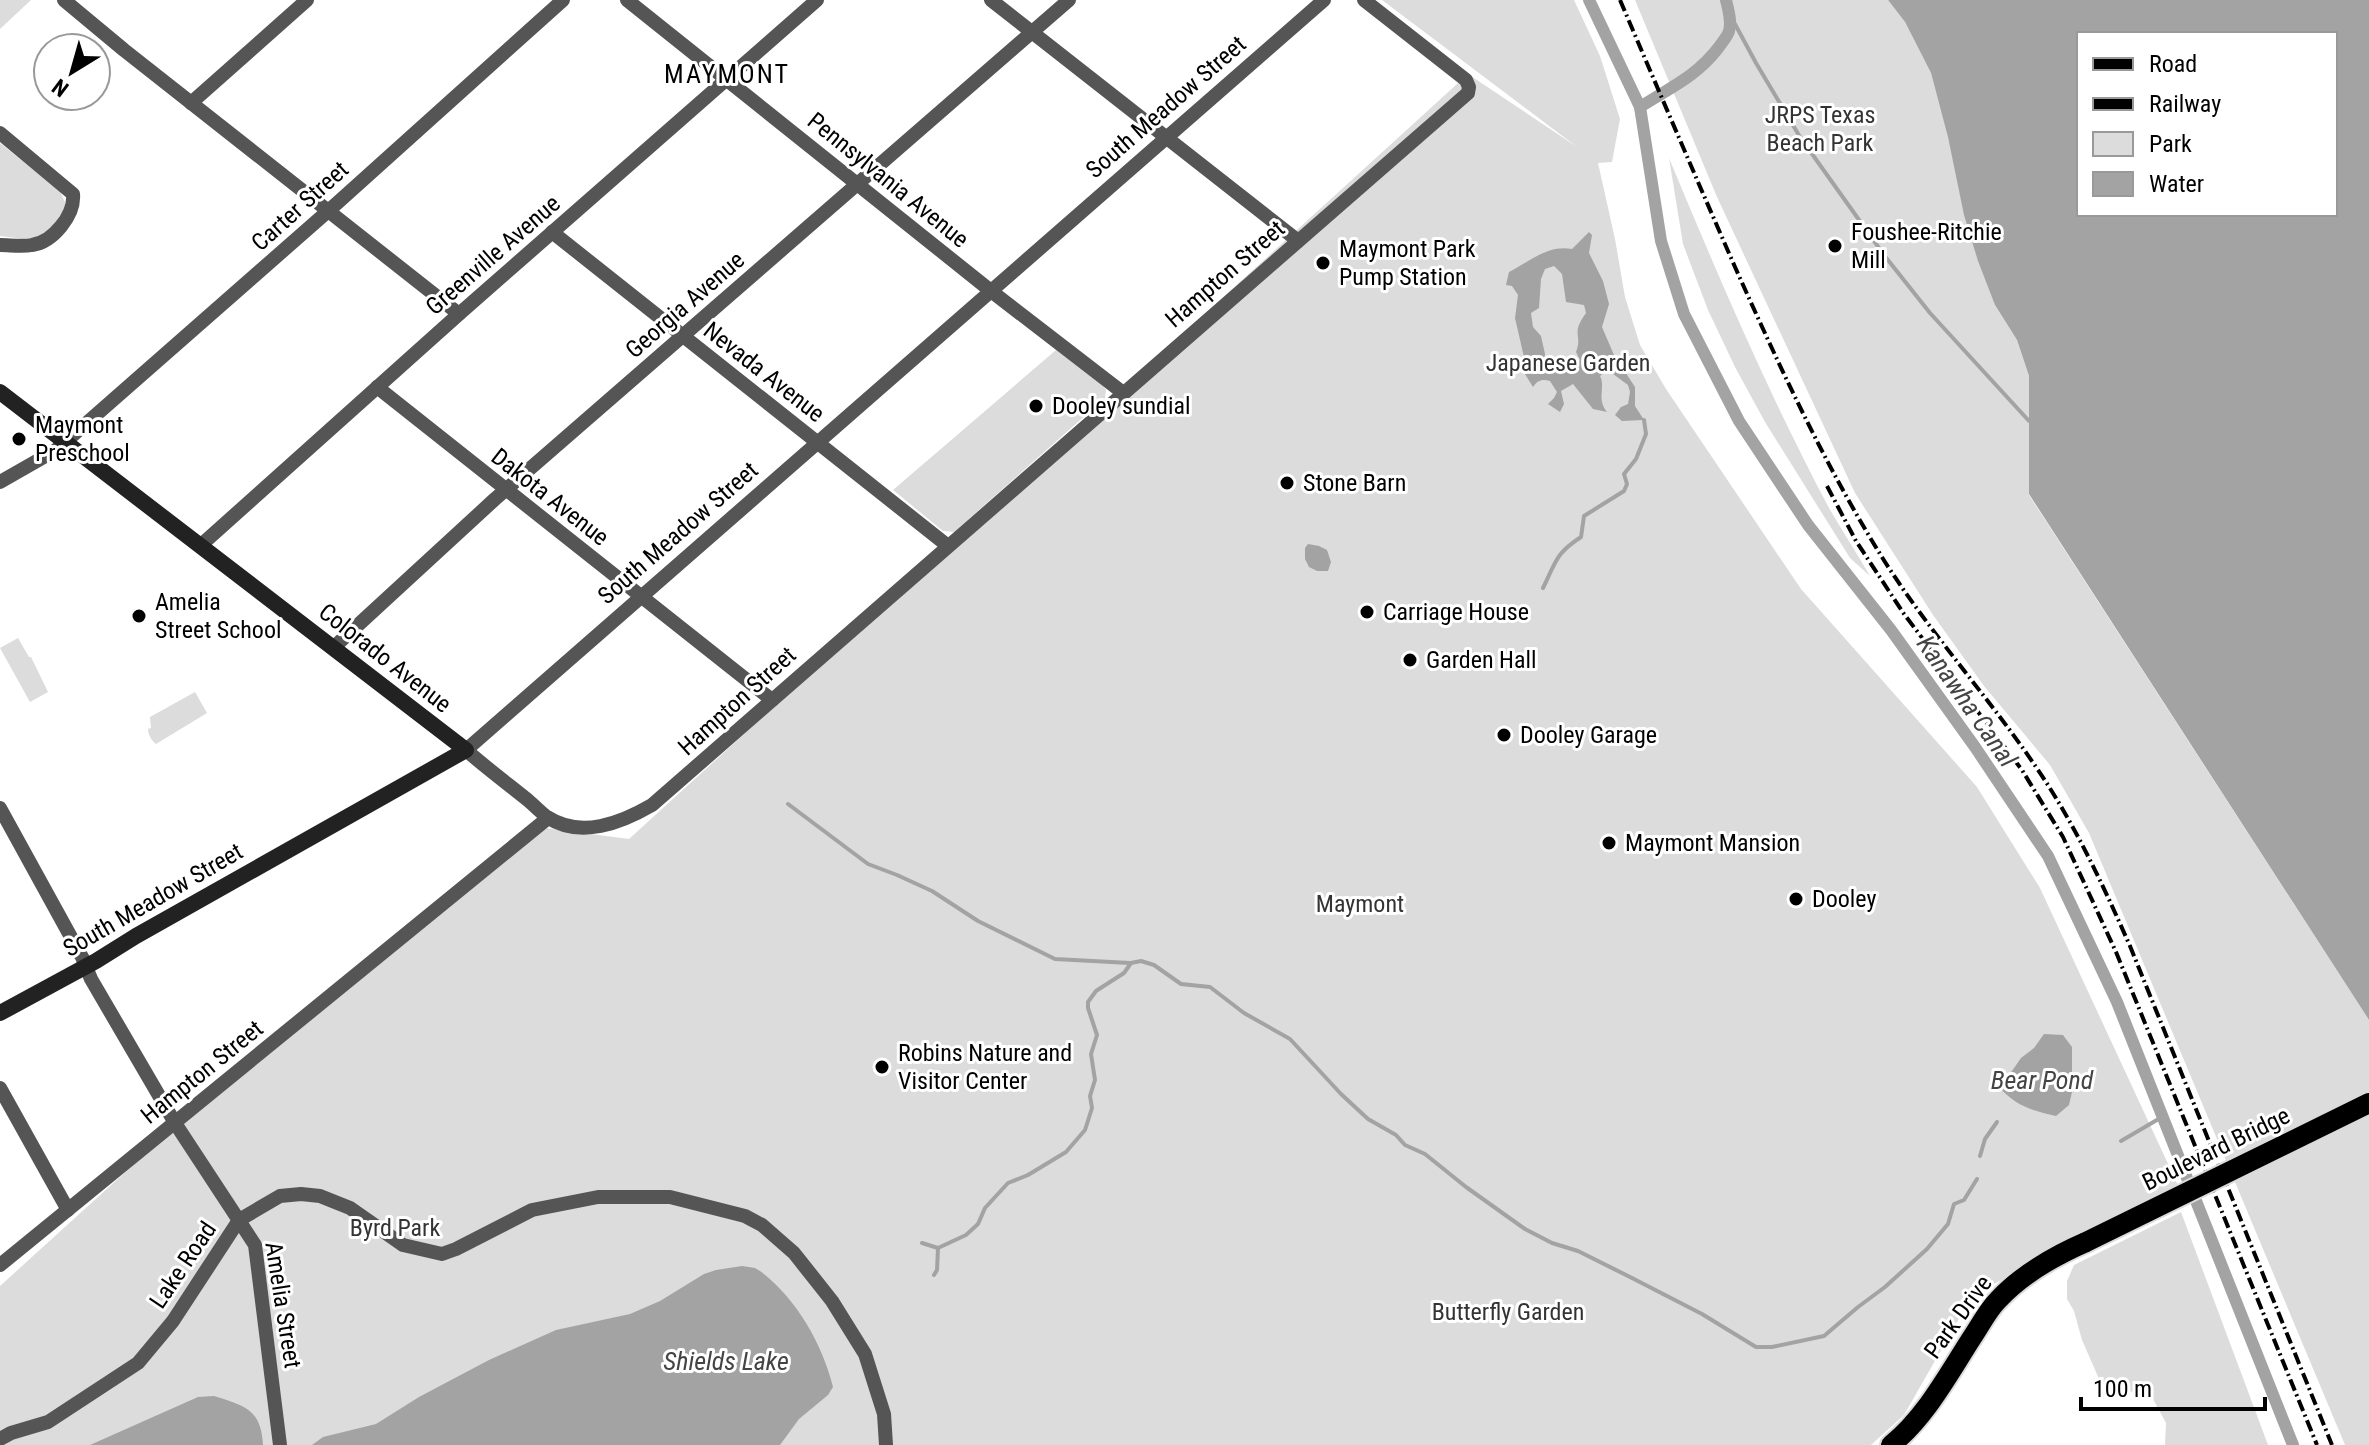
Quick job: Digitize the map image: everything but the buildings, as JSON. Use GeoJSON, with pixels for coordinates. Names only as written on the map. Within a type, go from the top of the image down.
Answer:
{"type":"FeatureCollection","features":[{"type":"Feature","properties":{"kind":"main road","name":"Boulevard Bridge"},"geometry":{"type":"LineString","coordinates":[[2086,1242],[2369,1103]]}},
{"type":"Feature","properties":{"kind":"main road","name":"Park Drive"},"geometry":{"type":"LineString","coordinates":[[1891,1445],[1905,1434],[1935,1395],[1997,1301],[2018,1281],[2059,1254],[2086,1242]]}},
{"type":"Feature","properties":{"kind":"street"},"geometry":{"type":"LineString","coordinates":[[64,0],[459,314]]}},
{"type":"Feature","properties":{"kind":"street"},"geometry":{"type":"LineString","coordinates":[[191,103],[307,0]]}},
{"type":"Feature","properties":{"kind":"street","name":"Carter Street"},"geometry":{"type":"LineString","coordinates":[[0,482],[54,452],[563,0]]}},
{"type":"Feature","properties":{"kind":"street","name":"Pennsylvania Avenue"},"geometry":{"type":"LineString","coordinates":[[627,0],[1122,392]]}},
{"type":"Feature","properties":{"kind":"street","name":"Greenville Avenue"},"geometry":{"type":"LineString","coordinates":[[200,546],[817,0]]}},
{"type":"Feature","properties":{"kind":"street"},"geometry":{"type":"LineString","coordinates":[[991,0],[1297,240]]}},
{"type":"Feature","properties":{"kind":"street","name":"Georgia Avenue"},"geometry":{"type":"LineString","coordinates":[[333,648],[506,490],[1069,0]]}},
{"type":"Feature","properties":{"kind":"street","name":"South Meadow Street"},"geometry":{"type":"LineString","coordinates":[[0,1013],[466,750],[1324,0]]}},
{"type":"Feature","properties":{"kind":"street","name":"Hampton Street"},"geometry":{"type":"LineString","coordinates":[[0,1265],[548,818],[588,828],[629,818],[652,805],[1468,93],[1466,80],[1364,0]]}},
{"type":"Feature","properties":{"kind":"street"},"geometry":{"type":"LineString","coordinates":[[0,133],[73,194],[74,205],[67,218],[46,239],[34,245],[0,245]]}},
{"type":"Feature","properties":{"kind":"street","name":"Nevada Avenue"},"geometry":{"type":"LineString","coordinates":[[552,232],[948,546]]}},
{"type":"Feature","properties":{"kind":"street","name":"Dakota Avenue"},"geometry":{"type":"LineString","coordinates":[[377,387],[772,700]]}},
{"type":"Feature","properties":{"kind":"street","name":"Colorado Avenue"},"geometry":{"type":"LineString","coordinates":[[0,392],[466,750],[548,818]]}},
{"type":"Feature","properties":{"kind":"street","name":"Amelia Street"},"geometry":{"type":"LineString","coordinates":[[0,808],[5,826],[175,1123],[255,1245],[280,1445]]}},
{"type":"Feature","properties":{"kind":"street"},"geometry":{"type":"LineString","coordinates":[[0,1088],[68,1210]]}},
{"type":"Feature","properties":{"kind":"street","name":"Lake Road"},"geometry":{"type":"LineString","coordinates":[[0,1439],[48,1422],[138,1363],[173,1321],[239,1220],[280,1196],[301,1194],[320,1196],[350,1208],[403,1245],[442,1254],[532,1210],[598,1197],[670,1197],[735,1212],[762,1225],[794,1253],[832,1301],[865,1354],[884,1414],[886,1445]]}},
{"type":"Feature","properties":{"kind":"green space"},"geometry":{"type":"Polygon","coordinates":[[[0,0],[31,0],[0,29],[0,0]]]}},
{"type":"Feature","properties":{"kind":"green space","name":"Maymont"},"geometry":{"type":"Polygon","coordinates":[[[1382,0],[1574,0],[1600,56],[1620,119],[1612,162],[1598,163],[1625,297],[1640,345],[1666,389],[1801,589],[1977,787],[2040,888],[2182,1194],[2063,1246],[1972,1296],[1904,1415],[1871,1445],[0,1445],[0,1286],[175,1127],[538,827],[629,839],[1468,74],[1577,147],[1382,0]]]}},
{"type":"Feature","properties":{"kind":"green space","name":"JRPS Texas Beach Park"},"geometry":{"type":"Polygon","coordinates":[[[1635,0],[1888,0],[1905,22],[1931,73],[1995,305],[2017,340],[2029,376],[2029,495],[2369,1020],[2369,1445],[2345,1445],[2089,833],[2050,765],[1984,686],[1933,615],[1855,493],[1717,197],[1635,0]]]}},
{"type":"Feature","properties":{"kind":"green space"},"geometry":{"type":"Polygon","coordinates":[[[0,143],[60,191],[65,202],[58,220],[48,230],[32,238],[0,236],[0,143]]]}},
{"type":"Feature","properties":{"kind":"green space"},"geometry":{"type":"Polygon","coordinates":[[[1669,158],[1765,379],[1829,508],[1870,576],[1850,558],[1765,422],[1735,367],[1708,310],[1683,244],[1669,158]]]}},
{"type":"Feature","properties":{"kind":"green space"},"geometry":{"type":"Polygon","coordinates":[[[1056,350],[1103,386],[1105,398],[954,532],[943,531],[893,490],[1056,350]]]}},
{"type":"Feature","properties":{"kind":"green space"},"geometry":{"type":"Polygon","coordinates":[[[18,638],[48,692],[30,702],[0,648],[18,638]]]}},
{"type":"Feature","properties":{"kind":"green space"},"geometry":{"type":"Polygon","coordinates":[[[195,692],[207,713],[156,744],[148,731],[151,728],[150,717],[195,692]]]}},
{"type":"Feature","properties":{"kind":"green space"},"geometry":{"type":"Polygon","coordinates":[[[2181,1212],[2268,1445],[2165,1445],[2166,1423],[2153,1399],[2143,1393],[2103,1388],[2082,1340],[2074,1311],[2067,1299],[2067,1281],[2074,1265],[2181,1212]]]}},
{"type":"Feature","properties":{"kind":"water"},"geometry":{"type":"Polygon","coordinates":[[[1888,0],[2369,0],[2369,1020],[2029,494],[2029,376],[2017,340],[1995,305],[1978,261],[1964,215],[1931,73],[1905,22],[1888,0]]]}},
{"type":"Feature","properties":{"kind":"water"},"geometry":{"type":"Polygon","coordinates":[[[1589,232],[1592,235],[1589,253],[1603,281],[1609,304],[1602,327],[1614,355],[1635,387],[1635,406],[1644,420],[1622,421],[1615,415],[1628,404],[1630,392],[1628,385],[1609,371],[1600,376],[1602,402],[1607,412],[1593,409],[1573,384],[1561,391],[1564,404],[1560,412],[1548,404],[1557,392],[1550,381],[1540,381],[1533,387],[1523,371],[1526,366],[1515,318],[1518,295],[1512,286],[1506,285],[1509,272],[1547,251],[1572,249],[1589,232]],[[1554,266],[1545,269],[1541,279],[1539,308],[1531,313],[1533,327],[1541,336],[1544,360],[1549,368],[1565,370],[1576,368],[1580,360],[1576,352],[1578,330],[1586,313],[1584,305],[1566,302],[1562,274],[1554,266]]]}},
{"type":"Feature","properties":{"kind":"water"},"geometry":{"type":"Polygon","coordinates":[[[1308,544],[1327,550],[1331,562],[1328,571],[1309,567],[1305,559],[1308,544]]]}},
{"type":"Feature","properties":{"kind":"water","name":"Bear Pond"},"geometry":{"type":"Polygon","coordinates":[[[2044,1034],[2063,1035],[2072,1047],[2069,1105],[2056,1116],[2025,1107],[2000,1088],[2021,1058],[2034,1048],[2044,1034]]]}},
{"type":"Feature","properties":{"kind":"water","name":"Shields Lake"},"geometry":{"type":"Polygon","coordinates":[[[742,1266],[760,1271],[796,1308],[815,1338],[833,1387],[799,1419],[780,1445],[312,1445],[323,1437],[376,1424],[489,1360],[556,1330],[630,1314],[660,1301],[704,1274],[742,1266]]]}},
{"type":"Feature","properties":{"kind":"water"},"geometry":{"type":"Polygon","coordinates":[[[214,1396],[243,1406],[255,1416],[263,1445],[90,1445],[198,1397],[214,1396]]]}},
{"type":"Feature","properties":{"kind":"waterway","name":"Kanawha Canal"},"geometry":{"type":"LineString","coordinates":[[1589,0],[1640,107],[1661,241],[1684,314],[1739,421],[1808,525],[1891,630],[2048,856],[2117,1002],[2293,1445]]}},
{"type":"Feature","properties":{"kind":"waterway"},"geometry":{"type":"LineString","coordinates":[[1722,0],[1800,137],[1884,255],[1930,313],[2029,421]]}},
{"type":"Feature","properties":{"kind":"waterway"},"geometry":{"type":"LineString","coordinates":[[1640,107],[1692,74],[1719,47],[1730,27],[1726,0]]}},
{"type":"Feature","properties":{"kind":"waterway"},"geometry":{"type":"LineString","coordinates":[[1543,588],[1561,554],[1581,537],[1584,516],[1624,491],[1627,484],[1624,474],[1636,459],[1646,434],[1644,420]]}},
{"type":"Feature","properties":{"kind":"waterway"},"geometry":{"type":"LineString","coordinates":[[788,804],[868,864],[932,891],[978,921],[1055,959],[1130,963]]}},
{"type":"Feature","properties":{"kind":"waterway"},"geometry":{"type":"LineString","coordinates":[[922,1243],[938,1248],[966,1235],[978,1224],[985,1208],[1008,1183],[1066,1152],[1085,1130],[1092,1108],[1090,1096],[1095,1080],[1091,1054],[1097,1035],[1088,1002],[1096,991],[1124,973],[1131,963],[1141,961],[1154,965],[1181,984],[1210,987],[1244,1013],[1290,1039],[1368,1119],[1396,1135],[1405,1145],[1425,1154],[1525,1229],[1632,1278],[1702,1314],[1756,1347],[1772,1347],[1824,1336],[1927,1249],[1948,1224],[1954,1204],[1964,1200],[1977,1179]]}},
{"type":"Feature","properties":{"kind":"waterway"},"geometry":{"type":"LineString","coordinates":[[2121,1141],[2162,1117]]}},
{"type":"Feature","properties":{"kind":"waterway"},"geometry":{"type":"LineString","coordinates":[[1980,1156],[1985,1139],[1997,1122]]}},
{"type":"Feature","properties":{"kind":"waterway"},"geometry":{"type":"LineString","coordinates":[[934,1275],[938,1248]]}},
{"type":"Feature","properties":{"kind":"railway"},"geometry":{"type":"LineString","coordinates":[[1620,0],[1751,303],[1838,480],[1895,577],[2048,786],[2098,876],[2130,946],[2332,1445]]}},
{"type":"Feature","properties":{"kind":"railway"},"geometry":{"type":"LineString","coordinates":[[1827,486],[1856,541],[1904,614],[2022,770],[2063,837],[2116,952],[2317,1445]]}},
{"type":"Feature","properties":{"kind":"place","name":"Foushee-Ritchie Mill"},"geometry":{"type":"Point","coordinates":[1835,246]}},
{"type":"Feature","properties":{"kind":"place","name":"Maymont Park Pump Station"},"geometry":{"type":"Point","coordinates":[1323,263]}},
{"type":"Feature","properties":{"kind":"place","name":"Dooley sundial"},"geometry":{"type":"Point","coordinates":[1036,406]}},
{"type":"Feature","properties":{"kind":"place","name":"Maymont Preschool"},"geometry":{"type":"Point","coordinates":[19,439]}},
{"type":"Feature","properties":{"kind":"place","name":"Stone Barn"},"geometry":{"type":"Point","coordinates":[1287,483]}},
{"type":"Feature","properties":{"kind":"place","name":"Carriage House"},"geometry":{"type":"Point","coordinates":[1367,612]}},
{"type":"Feature","properties":{"kind":"place","name":"Amelia Street School"},"geometry":{"type":"Point","coordinates":[139,616]}},
{"type":"Feature","properties":{"kind":"place","name":"Garden Hall"},"geometry":{"type":"Point","coordinates":[1410,660]}},
{"type":"Feature","properties":{"kind":"place","name":"Dooley Garage"},"geometry":{"type":"Point","coordinates":[1504,735]}},
{"type":"Feature","properties":{"kind":"place","name":"Maymont Mansion"},"geometry":{"type":"Point","coordinates":[1609,843]}},
{"type":"Feature","properties":{"kind":"place","name":"Dooley"},"geometry":{"type":"Point","coordinates":[1796,899]}},
{"type":"Feature","properties":{"kind":"place","name":"Robins Nature and Visitor Center"},"geometry":{"type":"Point","coordinates":[882,1067]}},
{"type":"Feature","properties":{"kind":"district","name":"MAYMONT"},"geometry":{"type":"Point","coordinates":[727,74]}},
{"type":"Feature","properties":{"kind":"park label","name":"Japanese Garden"},"geometry":{"type":"Point","coordinates":[1568,363]}},
{"type":"Feature","properties":{"kind":"park label","name":"Byrd Park"},"geometry":{"type":"Point","coordinates":[395,1228]}},
{"type":"Feature","properties":{"kind":"park label","name":"Butterfly Garden"},"geometry":{"type":"Point","coordinates":[1508,1312]}}]}
